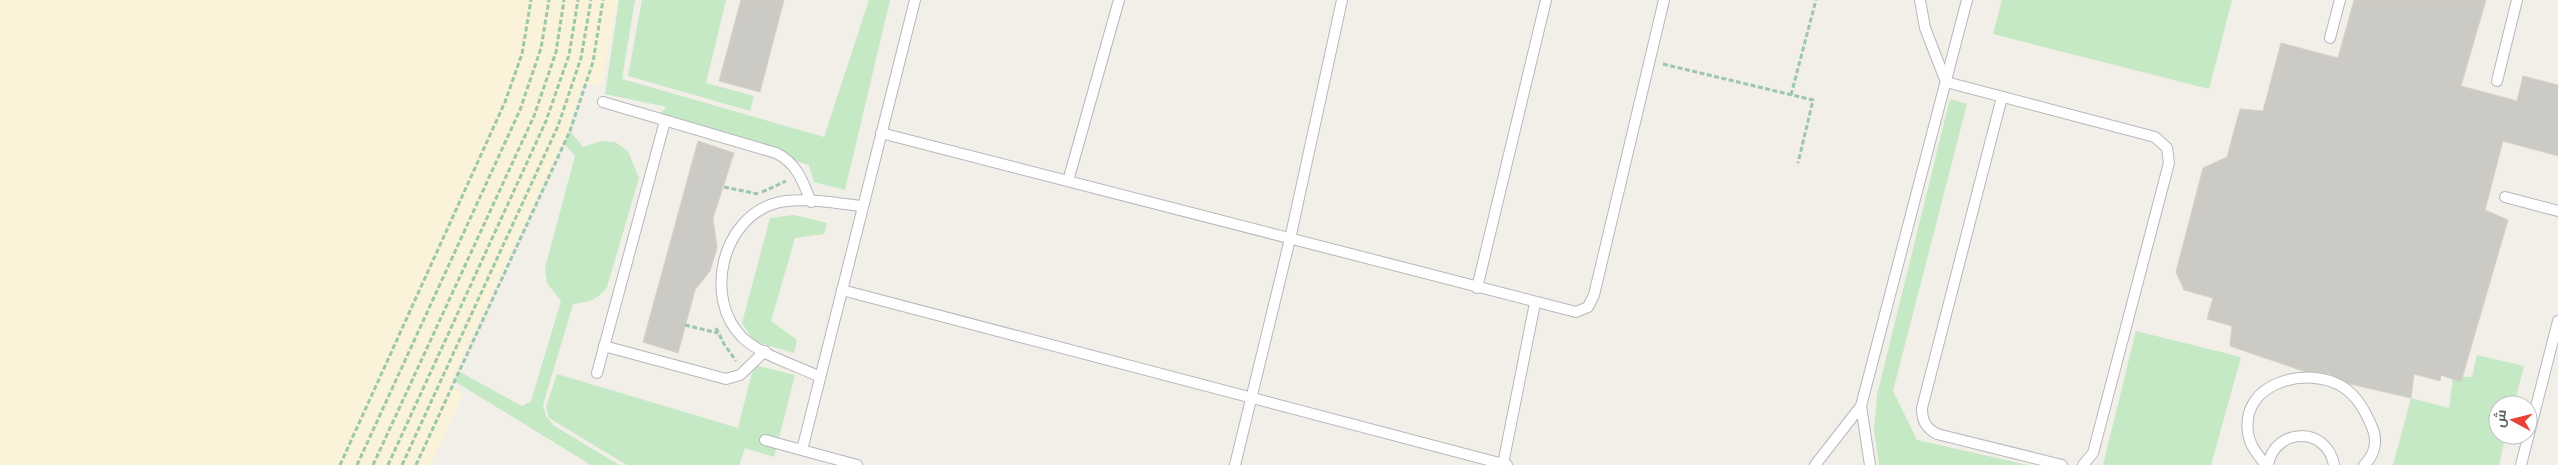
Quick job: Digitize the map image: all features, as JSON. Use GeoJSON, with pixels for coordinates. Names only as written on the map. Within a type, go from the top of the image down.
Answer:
{"type":"FeatureCollection","features":[{"type":"Feature","properties":{"kind":"lane"},"geometry":{"type":"LineString","coordinates":[[802,450],[915,0]]}},
{"type":"Feature","properties":{"kind":"lane"},"geometry":{"type":"LineString","coordinates":[[1068,181],[1119,0]]}},
{"type":"Feature","properties":{"kind":"lane"},"geometry":{"type":"LineString","coordinates":[[1235,465],[1290,239],[1342,0]]}},
{"type":"Feature","properties":{"kind":"lane"},"geometry":{"type":"LineString","coordinates":[[1477,288],[1546,0]]}},
{"type":"Feature","properties":{"kind":"lane"},"geometry":{"type":"LineString","coordinates":[[881,133],[1535,303],[1576,312],[1588,307],[1592,302],[1664,0]]}},
{"type":"Feature","properties":{"kind":"lane"},"geometry":{"type":"LineString","coordinates":[[1920,0],[1924,28],[1946,82]]}},
{"type":"Feature","properties":{"kind":"lane"},"geometry":{"type":"LineString","coordinates":[[1815,465],[1860,406],[1967,0]]}},
{"type":"Feature","properties":{"kind":"lane"},"geometry":{"type":"LineString","coordinates":[[2330,38],[2340,0]]}},
{"type":"Feature","properties":{"kind":"lane"},"geometry":{"type":"LineString","coordinates":[[2497,81],[2517,0]]}},
{"type":"Feature","properties":{"kind":"lane"},"geometry":{"type":"LineString","coordinates":[[1946,82],[2156,137],[2164,144],[2169,156],[2169,163],[2093,454],[2084,465]]}},
{"type":"Feature","properties":{"kind":"lane"},"geometry":{"type":"LineString","coordinates":[[2002,97],[1922,408],[1922,416],[1925,424],[1937,434],[2062,465]]}},
{"type":"Feature","properties":{"kind":"lane"},"geometry":{"type":"LineString","coordinates":[[603,102],[784,157],[796,170],[811,202]]}},
{"type":"Feature","properties":{"kind":"lane"},"geometry":{"type":"LineString","coordinates":[[597,373],[665,120]]}},
{"type":"Feature","properties":{"kind":"lane"},"geometry":{"type":"LineString","coordinates":[[2506,197],[2558,211]]}},
{"type":"Feature","properties":{"kind":"lane"},"geometry":{"type":"LineString","coordinates":[[820,377],[754,346],[743,338],[727,316],[721,289],[726,260],[737,229],[748,217],[762,208],[778,202],[794,201],[863,206]]}},
{"type":"Feature","properties":{"kind":"lane"},"geometry":{"type":"LineString","coordinates":[[842,290],[1505,464],[1535,303]]}},
{"type":"Feature","properties":{"kind":"lane"},"geometry":{"type":"LineString","coordinates":[[2521,465],[2558,321]]}},
{"type":"Feature","properties":{"kind":"lane"},"geometry":{"type":"LineString","coordinates":[[604,346],[726,379],[740,375],[765,351]]}},
{"type":"Feature","properties":{"kind":"lane"},"geometry":{"type":"LineString","coordinates":[[2334,465],[2329,450],[2324,444],[2309,436],[2301,435],[2292,436],[2278,444],[2267,465],[2252,446],[2248,432],[2251,408],[2255,399],[2270,387],[2292,378],[2306,377],[2332,382],[2343,387],[2360,403],[2374,430],[2375,440],[2371,456],[2364,465]]}},
{"type":"Feature","properties":{"kind":"lane"},"geometry":{"type":"LineString","coordinates":[[1860,406],[1870,465]]}},
{"type":"Feature","properties":{"kind":"lane"},"geometry":{"type":"LineString","coordinates":[[764,440],[857,465]]}},
{"type":"Feature","properties":{"kind":"path"},"geometry":{"type":"LineString","coordinates":[[340,465],[505,102],[522,54],[531,0]]}},
{"type":"Feature","properties":{"kind":"path"},"geometry":{"type":"LineString","coordinates":[[357,465],[520,110],[541,48],[549,0]]}},
{"type":"Feature","properties":{"kind":"path"},"geometry":{"type":"LineString","coordinates":[[373,465],[534,116],[556,52],[564,0]]}},
{"type":"Feature","properties":{"kind":"path"},"geometry":{"type":"LineString","coordinates":[[388,465],[546,121],[569,55],[578,0]]}},
{"type":"Feature","properties":{"kind":"path"},"geometry":{"type":"LineString","coordinates":[[402,465],[558,126],[581,58],[590,0]]}},
{"type":"Feature","properties":{"kind":"path"},"geometry":{"type":"LineString","coordinates":[[416,465],[570,130],[594,62],[603,0]]}},
{"type":"Feature","properties":{"kind":"path"},"geometry":{"type":"LineString","coordinates":[[1791,95],[1816,0]]}},
{"type":"Feature","properties":{"kind":"path"},"geometry":{"type":"LineString","coordinates":[[1649,60],[1813,100],[1798,163]]}},
{"type":"Feature","properties":{"kind":"path"},"geometry":{"type":"LineString","coordinates":[[724,187],[758,194]]}},
{"type":"Feature","properties":{"kind":"path"},"geometry":{"type":"LineString","coordinates":[[685,325],[719,334]]}},
{"type":"Feature","properties":{"kind":"green space"},"geometry":{"type":"Polygon","coordinates":[[[619,0],[635,0],[622,79],[824,137],[869,0],[890,0],[845,190],[814,182],[809,165],[651,121],[667,107],[605,94],[619,0]]]}},
{"type":"Feature","properties":{"kind":"green space"},"geometry":{"type":"Polygon","coordinates":[[[642,0],[726,0],[706,83],[754,96],[750,111],[628,76],[642,0]]]}},
{"type":"Feature","properties":{"kind":"green space"},"geometry":{"type":"Polygon","coordinates":[[[2002,0],[2232,0],[2209,89],[1993,34],[2002,0]]]}},
{"type":"Feature","properties":{"kind":"green space"},"geometry":{"type":"Polygon","coordinates":[[[1950,99],[1967,104],[1893,391],[1917,440],[2028,465],[1879,465],[1874,430],[1877,395],[1950,99]]]}},
{"type":"Feature","properties":{"kind":"green space"},"geometry":{"type":"Polygon","coordinates":[[[570,131],[583,147],[601,141],[615,142],[628,151],[639,178],[607,287],[592,300],[573,304],[543,405],[546,416],[553,425],[619,465],[591,465],[454,381],[460,372],[522,406],[531,401],[561,301],[547,283],[545,268],[575,156],[564,143],[570,131]]]}},
{"type":"Feature","properties":{"kind":"green space"},"geometry":{"type":"Polygon","coordinates":[[[794,215],[827,223],[824,234],[795,238],[771,321],[797,340],[794,353],[754,341],[742,323],[770,218],[794,215]]]}},
{"type":"Feature","properties":{"kind":"green space"},"geometry":{"type":"Polygon","coordinates":[[[2136,331],[2241,357],[2211,465],[2103,465],[2136,331]]]}},
{"type":"Feature","properties":{"kind":"green space"},"geometry":{"type":"Polygon","coordinates":[[[2477,355],[2524,366],[2517,395],[2488,395],[2488,445],[2504,445],[2499,465],[2393,465],[2411,398],[2449,408],[2453,376],[2472,377],[2477,355]]]}},
{"type":"Feature","properties":{"kind":"green space"},"geometry":{"type":"Polygon","coordinates":[[[754,365],[795,375],[774,457],[745,448],[739,465],[627,465],[549,418],[546,407],[557,374],[738,428],[754,365]]]}},
{"type":"Feature","properties":{"kind":"sand"},"geometry":{"type":"Polygon","coordinates":[[[0,0],[617,0],[602,86],[582,85],[567,133],[449,385],[463,394],[431,465],[0,465],[0,0]]]}},
{"type":"Feature","properties":{"kind":"building"},"geometry":{"type":"Polygon","coordinates":[[[741,0],[784,0],[760,92],[719,81],[741,0]]]}},
{"type":"Feature","properties":{"kind":"building"},"geometry":{"type":"Polygon","coordinates":[[[2354,0],[2486,0],[2461,86],[2517,101],[2523,76],[2558,85],[2558,156],[2503,141],[2485,210],[2508,220],[2461,382],[2441,375],[2440,381],[2414,374],[2411,398],[2350,384],[2330,374],[2303,371],[2230,346],[2232,326],[2207,319],[2213,298],[2184,290],[2176,272],[2203,168],[2227,157],[2240,109],[2263,111],[2281,43],[2338,58],[2354,0]]]}},
{"type":"Feature","properties":{"kind":"building"},"geometry":{"type":"Polygon","coordinates":[[[698,141],[734,153],[713,218],[717,248],[710,271],[695,290],[678,353],[643,342],[698,141]]]}}]}
